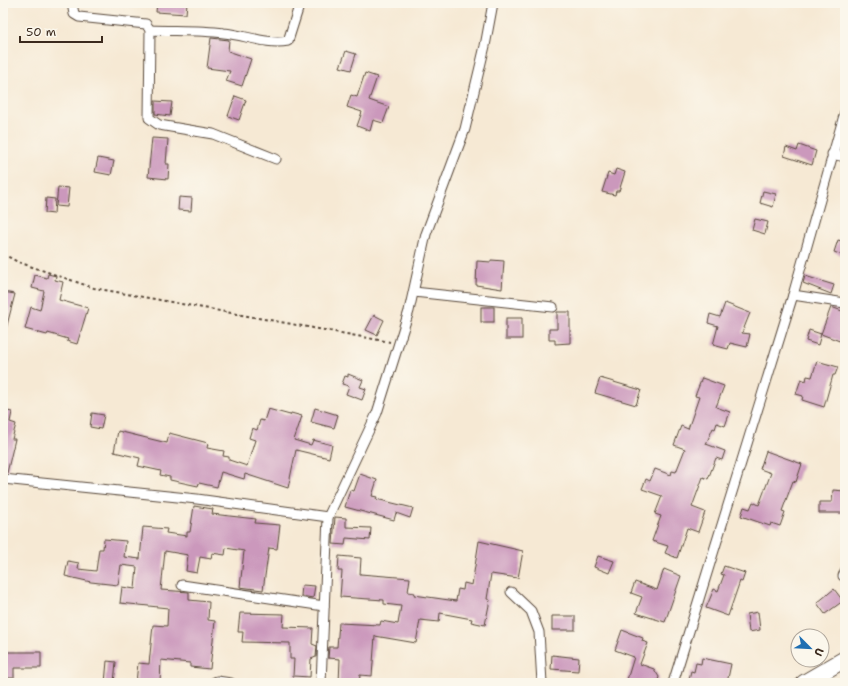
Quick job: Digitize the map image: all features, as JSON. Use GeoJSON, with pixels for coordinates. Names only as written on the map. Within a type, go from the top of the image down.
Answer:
{"type":"FeatureCollection","features":[{"type":"Feature","properties":{"kind":"highway"},"geometry":{"type":"LineString","coordinates":[[804,683],[845,659]]}},
{"type":"Feature","properties":{"kind":"street"},"geometry":{"type":"LineString","coordinates":[[72,3],[74,14],[79,18],[146,24],[150,30],[149,118],[152,122],[159,125],[213,134],[276,159]]}},
{"type":"Feature","properties":{"kind":"street"},"geometry":{"type":"LineString","coordinates":[[150,30],[225,33],[279,43],[288,41],[300,3]]}},
{"type":"Feature","properties":{"kind":"street"},"geometry":{"type":"LineString","coordinates":[[321,683],[328,517],[377,413],[414,292],[426,234],[465,129],[485,46],[493,3]]}},
{"type":"Feature","properties":{"kind":"street"},"geometry":{"type":"LineString","coordinates":[[673,683],[793,295],[845,112]]}},
{"type":"Feature","properties":{"kind":"street"},"geometry":{"type":"LineString","coordinates":[[832,154],[845,157]]}},
{"type":"Feature","properties":{"kind":"street"},"geometry":{"type":"LineString","coordinates":[[414,292],[552,307]]}},
{"type":"Feature","properties":{"kind":"street"},"geometry":{"type":"LineString","coordinates":[[793,295],[845,303]]}},
{"type":"Feature","properties":{"kind":"street"},"geometry":{"type":"LineString","coordinates":[[3,479],[182,497],[328,517]]}},
{"type":"Feature","properties":{"kind":"street"},"geometry":{"type":"LineString","coordinates":[[182,585],[324,606]]}},
{"type":"Feature","properties":{"kind":"street"},"geometry":{"type":"LineString","coordinates":[[511,592],[531,611],[539,632],[542,683]]}},
{"type":"Feature","properties":{"kind":"street"},"geometry":{"type":"LineString","coordinates":[[213,683],[217,681],[231,683]]}},
{"type":"Feature","properties":{"kind":"path"},"geometry":{"type":"LineString","coordinates":[[3,254],[18,262],[94,288],[399,344]]}},
{"type":"Feature","properties":{"kind":"building"},"geometry":{"type":"Polygon","coordinates":[[[157,3],[187,3],[186,14],[156,12],[157,3]]]}},
{"type":"Feature","properties":{"kind":"building"},"geometry":{"type":"Polygon","coordinates":[[[211,38],[229,40],[228,51],[251,59],[242,86],[226,81],[230,71],[207,68],[211,38]]]}},
{"type":"Feature","properties":{"kind":"building"},"geometry":{"type":"Polygon","coordinates":[[[346,51],[356,54],[351,70],[340,67],[346,51]]]}},
{"type":"Feature","properties":{"kind":"building"},"geometry":{"type":"Polygon","coordinates":[[[365,73],[377,77],[369,100],[389,107],[383,123],[373,120],[370,131],[357,126],[362,112],[347,107],[351,95],[357,97],[365,73]]]}},
{"type":"Feature","properties":{"kind":"building"},"geometry":{"type":"Polygon","coordinates":[[[235,96],[246,100],[239,120],[228,116],[235,96]]]}},
{"type":"Feature","properties":{"kind":"building"},"geometry":{"type":"Polygon","coordinates":[[[155,101],[172,102],[170,116],[155,114],[155,101]]]}},
{"type":"Feature","properties":{"kind":"building"},"geometry":{"type":"Polygon","coordinates":[[[152,138],[168,139],[166,164],[169,164],[168,179],[148,177],[152,138]]]}},
{"type":"Feature","properties":{"kind":"building"},"geometry":{"type":"Polygon","coordinates":[[[799,145],[816,151],[812,165],[784,156],[786,147],[797,151],[799,145]]]}},
{"type":"Feature","properties":{"kind":"building"},"geometry":{"type":"Polygon","coordinates":[[[98,158],[114,161],[111,175],[95,172],[98,158]]]}},
{"type":"Feature","properties":{"kind":"building"},"geometry":{"type":"Polygon","coordinates":[[[616,169],[625,172],[619,191],[616,191],[615,195],[602,192],[608,173],[614,175],[616,169]]]}},
{"type":"Feature","properties":{"kind":"building"},"geometry":{"type":"Polygon","coordinates":[[[58,187],[69,188],[67,207],[56,206],[58,187]]]}},
{"type":"Feature","properties":{"kind":"building"},"geometry":{"type":"Polygon","coordinates":[[[763,191],[776,194],[773,207],[760,203],[763,191]]]}},
{"type":"Feature","properties":{"kind":"building"},"geometry":{"type":"Polygon","coordinates":[[[179,197],[192,198],[191,211],[178,210],[179,197]]]}},
{"type":"Feature","properties":{"kind":"building"},"geometry":{"type":"Polygon","coordinates":[[[46,198],[55,199],[54,214],[45,213],[46,198]]]}},
{"type":"Feature","properties":{"kind":"building"},"geometry":{"type":"Polygon","coordinates":[[[755,219],[768,222],[765,234],[752,230],[755,219]]]}},
{"type":"Feature","properties":{"kind":"building"},"geometry":{"type":"Polygon","coordinates":[[[838,240],[845,242],[845,256],[834,252],[838,240]]]}},
{"type":"Feature","properties":{"kind":"building"},"geometry":{"type":"Polygon","coordinates":[[[491,260],[504,261],[502,289],[476,285],[477,261],[491,262],[491,260]]]}},
{"type":"Feature","properties":{"kind":"building"},"geometry":{"type":"Polygon","coordinates":[[[48,274],[56,276],[55,280],[63,282],[59,300],[88,308],[77,344],[67,341],[68,339],[48,333],[47,335],[25,329],[31,307],[40,310],[44,291],[32,288],[35,275],[47,278],[48,274]]]}},
{"type":"Feature","properties":{"kind":"building"},"geometry":{"type":"Polygon","coordinates":[[[805,276],[834,285],[831,294],[803,283],[805,276]]]}},
{"type":"Feature","properties":{"kind":"building"},"geometry":{"type":"Polygon","coordinates":[[[3,292],[15,294],[6,329],[3,328],[3,292]]]}},
{"type":"Feature","properties":{"kind":"building"},"geometry":{"type":"Polygon","coordinates":[[[725,303],[750,313],[742,333],[750,334],[747,347],[730,343],[728,349],[713,345],[718,326],[708,323],[710,314],[720,317],[725,303]]]}},
{"type":"Feature","properties":{"kind":"building"},"geometry":{"type":"Polygon","coordinates":[[[481,307],[494,307],[494,322],[481,322],[481,307]]]}},
{"type":"Feature","properties":{"kind":"building"},"geometry":{"type":"Polygon","coordinates":[[[831,307],[845,312],[845,343],[821,334],[831,307]]]}},
{"type":"Feature","properties":{"kind":"building"},"geometry":{"type":"Polygon","coordinates":[[[557,312],[570,312],[570,343],[555,344],[555,340],[549,340],[549,329],[557,329],[557,312]]]}},
{"type":"Feature","properties":{"kind":"building"},"geometry":{"type":"Polygon","coordinates":[[[374,315],[384,320],[377,335],[366,330],[374,315]]]}},
{"type":"Feature","properties":{"kind":"building"},"geometry":{"type":"Polygon","coordinates":[[[506,318],[522,318],[522,339],[506,339],[506,318]]]}},
{"type":"Feature","properties":{"kind":"building"},"geometry":{"type":"Polygon","coordinates":[[[809,330],[821,334],[818,345],[806,341],[809,330]]]}},
{"type":"Feature","properties":{"kind":"building"},"geometry":{"type":"Polygon","coordinates":[[[817,361],[838,367],[835,375],[833,375],[824,407],[802,400],[803,396],[796,394],[801,379],[806,381],[807,376],[812,377],[817,361]]]}},
{"type":"Feature","properties":{"kind":"building"},"geometry":{"type":"Polygon","coordinates":[[[348,374],[363,380],[360,387],[366,389],[362,400],[346,394],[349,386],[342,384],[345,376],[348,377],[348,374]]]}},
{"type":"Feature","properties":{"kind":"building"},"geometry":{"type":"Polygon","coordinates":[[[600,378],[641,390],[636,405],[595,393],[600,378]]]}},
{"type":"Feature","properties":{"kind":"building"},"geometry":{"type":"Polygon","coordinates":[[[702,378],[724,386],[716,407],[730,412],[725,426],[717,423],[715,429],[713,428],[706,444],[725,451],[722,460],[716,458],[708,479],[703,477],[692,507],[705,512],[698,532],[687,528],[677,558],[665,553],[668,546],[652,541],[661,516],[655,514],[662,496],[642,489],[646,479],[650,481],[655,469],[671,475],[672,471],[676,472],[685,449],[674,445],[681,426],[688,429],[699,397],[695,396],[702,378]]]}},
{"type":"Feature","properties":{"kind":"building"},"geometry":{"type":"Polygon","coordinates":[[[315,408],[338,415],[334,428],[311,422],[315,408]]]}},
{"type":"Feature","properties":{"kind":"building"},"geometry":{"type":"Polygon","coordinates":[[[268,409],[290,415],[291,413],[302,416],[294,440],[311,445],[313,440],[332,445],[329,458],[296,450],[288,488],[245,474],[244,479],[221,472],[217,487],[199,483],[198,486],[170,480],[170,477],[160,475],[161,471],[138,466],[140,458],[114,452],[118,431],[167,443],[169,433],[208,443],[207,448],[224,451],[223,456],[229,457],[229,460],[247,466],[255,440],[249,438],[252,428],[257,430],[260,420],[264,421],[268,409]]]}},
{"type":"Feature","properties":{"kind":"building"},"geometry":{"type":"Polygon","coordinates":[[[3,410],[12,412],[10,422],[16,424],[12,439],[15,439],[7,473],[3,473],[3,410]]]}},
{"type":"Feature","properties":{"kind":"building"},"geometry":{"type":"Polygon","coordinates":[[[92,413],[104,415],[101,429],[90,427],[92,413]]]}},
{"type":"Feature","properties":{"kind":"building"},"geometry":{"type":"Polygon","coordinates":[[[766,451],[802,464],[796,482],[793,481],[782,511],[785,512],[780,526],[771,523],[770,526],[741,516],[744,507],[750,509],[753,502],[759,505],[771,473],[760,469],[766,451]]]}},
{"type":"Feature","properties":{"kind":"building"},"geometry":{"type":"Polygon","coordinates":[[[360,474],[377,480],[372,496],[377,497],[376,499],[413,508],[410,518],[396,513],[394,520],[345,507],[350,490],[354,491],[360,474]]]}},
{"type":"Feature","properties":{"kind":"building"},"geometry":{"type":"Polygon","coordinates":[[[833,490],[845,491],[845,513],[819,513],[819,502],[832,502],[833,490]]]}},
{"type":"Feature","properties":{"kind":"building"},"geometry":{"type":"Polygon","coordinates":[[[194,506],[213,509],[212,514],[256,519],[255,523],[280,525],[277,549],[269,548],[263,590],[240,587],[244,551],[226,548],[225,555],[212,553],[211,559],[200,557],[197,573],[186,571],[188,555],[165,551],[161,590],[189,592],[189,600],[209,602],[208,620],[215,621],[210,669],[190,667],[190,663],[161,660],[160,683],[136,683],[138,663],[149,664],[153,625],[167,626],[168,608],[120,603],[122,587],[135,589],[137,567],[121,565],[118,585],[91,582],[65,576],[68,561],[79,563],[78,569],[96,571],[99,549],[103,549],[104,539],[126,541],[124,557],[140,559],[143,527],[167,529],[166,533],[187,536],[187,532],[190,532],[194,506]]]}},
{"type":"Feature","properties":{"kind":"building"},"geometry":{"type":"Polygon","coordinates":[[[335,517],[346,518],[346,527],[371,528],[370,540],[346,538],[345,545],[333,544],[335,517]]]}},
{"type":"Feature","properties":{"kind":"building"},"geometry":{"type":"Polygon","coordinates":[[[479,541],[523,551],[518,578],[491,574],[487,599],[490,600],[485,625],[471,622],[472,619],[440,613],[439,622],[420,620],[416,643],[375,636],[372,676],[360,675],[359,683],[339,683],[340,659],[328,658],[329,647],[337,647],[339,623],[380,625],[381,621],[398,624],[401,606],[384,604],[384,600],[340,597],[342,571],[338,571],[339,556],[361,558],[360,574],[410,578],[408,592],[415,593],[414,595],[456,601],[458,589],[463,590],[464,583],[472,585],[479,541]]]}},
{"type":"Feature","properties":{"kind":"building"},"geometry":{"type":"Polygon","coordinates":[[[598,556],[614,561],[609,573],[594,567],[598,556]]]}},
{"type":"Feature","properties":{"kind":"building"},"geometry":{"type":"Polygon","coordinates":[[[724,566],[745,573],[742,582],[740,581],[728,616],[706,608],[714,589],[718,591],[724,575],[721,574],[724,566]]]}},
{"type":"Feature","properties":{"kind":"building"},"geometry":{"type":"Polygon","coordinates":[[[664,569],[681,576],[665,622],[636,613],[642,597],[631,593],[635,582],[657,590],[664,569]]]}},
{"type":"Feature","properties":{"kind":"building"},"geometry":{"type":"Polygon","coordinates":[[[302,585],[315,586],[313,598],[301,596],[302,585]]]}},
{"type":"Feature","properties":{"kind":"building"},"geometry":{"type":"Polygon","coordinates":[[[834,589],[843,601],[825,614],[817,603],[834,589]]]}},
{"type":"Feature","properties":{"kind":"building"},"geometry":{"type":"Polygon","coordinates":[[[758,612],[760,630],[749,632],[747,614],[758,612]]]}},
{"type":"Feature","properties":{"kind":"building"},"geometry":{"type":"Polygon","coordinates":[[[240,613],[284,614],[283,627],[313,628],[312,644],[317,646],[316,657],[311,659],[310,677],[293,676],[294,659],[290,659],[290,643],[242,642],[243,632],[238,632],[240,613]]]}},
{"type":"Feature","properties":{"kind":"building"},"geometry":{"type":"Polygon","coordinates":[[[552,616],[575,616],[575,630],[552,630],[552,616]]]}},
{"type":"Feature","properties":{"kind":"building"},"geometry":{"type":"Polygon","coordinates":[[[622,630],[643,638],[642,641],[648,643],[640,664],[654,669],[659,677],[657,683],[626,683],[634,657],[615,650],[622,630]]]}},
{"type":"Feature","properties":{"kind":"building"},"geometry":{"type":"Polygon","coordinates":[[[3,652],[41,652],[41,668],[14,668],[14,678],[5,678],[3,652]]]}},
{"type":"Feature","properties":{"kind":"building"},"geometry":{"type":"Polygon","coordinates":[[[552,655],[579,658],[578,671],[551,669],[552,655]]]}},
{"type":"Feature","properties":{"kind":"building"},"geometry":{"type":"Polygon","coordinates":[[[702,658],[731,664],[727,683],[688,683],[691,671],[694,672],[696,663],[701,664],[702,658]]]}},
{"type":"Feature","properties":{"kind":"building"},"geometry":{"type":"Polygon","coordinates":[[[107,661],[116,662],[114,683],[105,683],[107,661]]]}}]}
